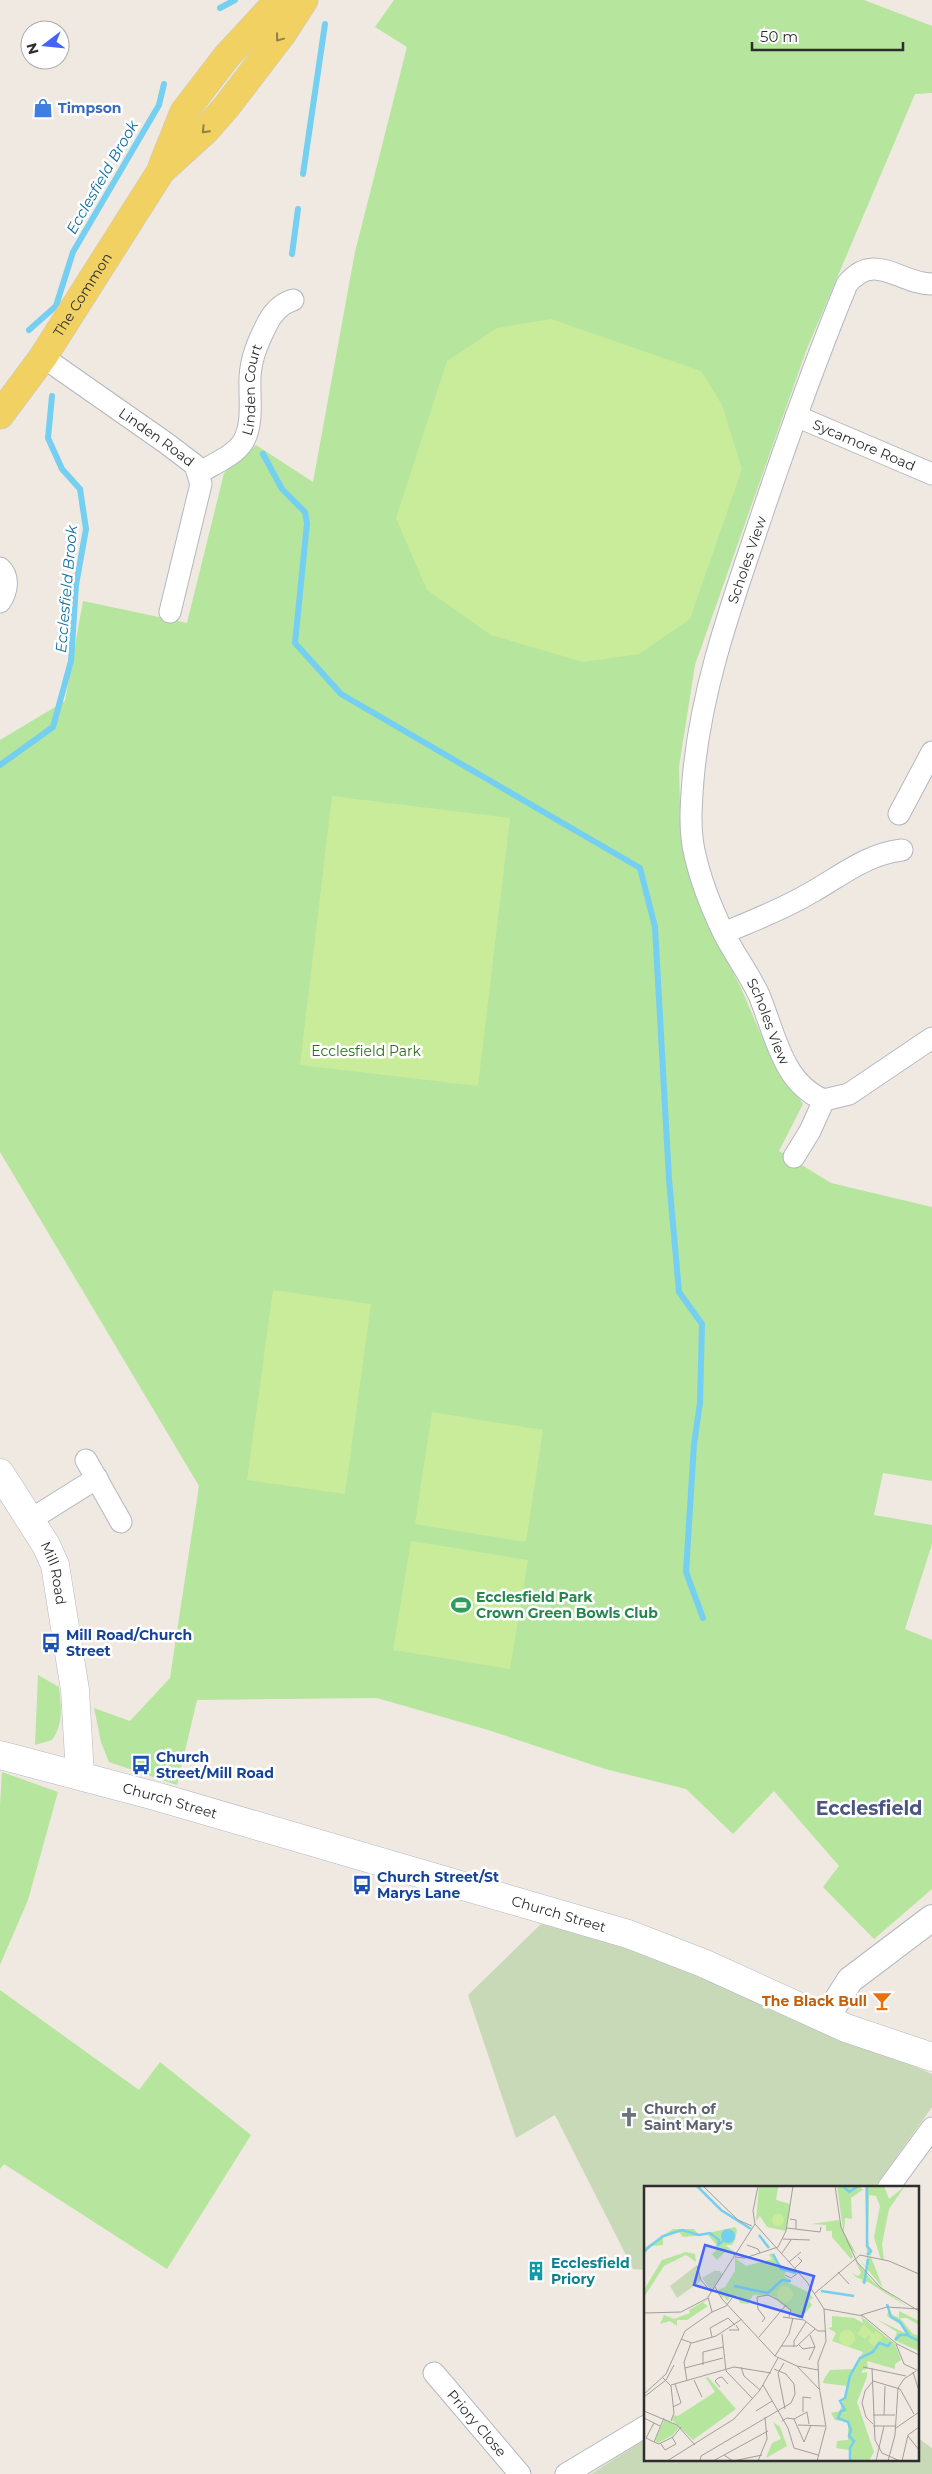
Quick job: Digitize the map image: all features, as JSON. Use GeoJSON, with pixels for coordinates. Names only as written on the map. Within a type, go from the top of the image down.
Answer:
{"type":"FeatureCollection","features":[{"type":"Feature","properties":{"kind":"main road","name":"The Common"},"geometry":{"type":"LineString","coordinates":[[0,415],[43,357],[161,171],[184,112],[227,56],[279,0]]}},
{"type":"Feature","properties":{"kind":"main road","name":"The Common"},"geometry":{"type":"LineString","coordinates":[[161,171],[206,130],[269,52],[301,8],[304,0]]}},
{"type":"Feature","properties":{"kind":"main road","name":"Mill Road"},"geometry":{"type":"LineString","coordinates":[[0,1473],[46,1545],[55,1565],[75,1690],[80,1776]]}},
{"type":"Feature","properties":{"kind":"main road","name":"Church Street"},"geometry":{"type":"LineString","coordinates":[[0,1755],[80,1776],[628,1934],[703,1963],[881,2041],[932,2057]]}},
{"type":"Feature","properties":{"kind":"street","name":"Scholes View"},"geometry":{"type":"LineString","coordinates":[[824,1100],[804,1089],[787,1067],[758,994],[724,933],[702,881],[694,854],[691,827],[696,755],[711,672],[729,611],[796,416],[848,284],[862,270],[873,268],[888,271],[911,280],[932,284]]}},
{"type":"Feature","properties":{"kind":"street","name":"Linden Court"},"geometry":{"type":"LineString","coordinates":[[199,472],[230,454],[242,444],[249,423],[250,375],[257,344],[271,317],[284,303],[293,300]]}},
{"type":"Feature","properties":{"kind":"street","name":"Linden Road"},"geometry":{"type":"LineString","coordinates":[[43,357],[166,443],[195,465],[199,472],[201,484],[170,612]]}},
{"type":"Feature","properties":{"kind":"street","name":"Sycamore Road"},"geometry":{"type":"LineString","coordinates":[[796,416],[932,474]]}},
{"type":"Feature","properties":{"kind":"street"},"geometry":{"type":"LineString","coordinates":[[0,568],[4,571],[6,582],[5,594],[0,602]]}},
{"type":"Feature","properties":{"kind":"street"},"geometry":{"type":"LineString","coordinates":[[899,814],[932,752]]}},
{"type":"Feature","properties":{"kind":"street"},"geometry":{"type":"LineString","coordinates":[[724,933],[787,906],[865,860],[885,852],[902,850]]}},
{"type":"Feature","properties":{"kind":"street"},"geometry":{"type":"LineString","coordinates":[[794,1157],[810,1131],[824,1100],[849,1094],[932,1038]]}},
{"type":"Feature","properties":{"kind":"street"},"geometry":{"type":"LineString","coordinates":[[30,1520],[92,1469],[121,1522]]}},
{"type":"Feature","properties":{"kind":"street"},"geometry":{"type":"LineString","coordinates":[[826,2018],[839,1993],[850,1980],[932,1918]]}},
{"type":"Feature","properties":{"kind":"street"},"geometry":{"type":"LineString","coordinates":[[889,2186],[932,2128]]}},
{"type":"Feature","properties":{"kind":"street","name":"Priory Close"},"geometry":{"type":"LineString","coordinates":[[434,2373],[520,2474]]}},
{"type":"Feature","properties":{"kind":"street"},"geometry":{"type":"LineString","coordinates":[[566,2474],[644,2427]]}},
{"type":"Feature","properties":{"kind":"green space","name":"Ecclesfield Park"},"geometry":{"type":"Polygon","coordinates":[[[394,0],[864,0],[932,26],[932,93],[915,94],[806,351],[695,665],[679,767],[681,839],[696,897],[741,988],[774,1065],[803,1104],[779,1151],[831,1183],[932,1207],[932,1481],[883,1473],[874,1515],[932,1525],[932,1544],[905,1629],[932,1640],[932,1889],[874,1939],[823,1887],[839,1866],[774,1791],[733,1834],[686,1789],[605,1769],[488,1730],[377,1698],[197,1700],[177,1785],[109,1762],[101,1742],[94,1708],[130,1721],[170,1678],[199,1486],[0,1152],[0,740],[65,701],[83,601],[187,623],[224,473],[256,445],[313,482],[355,252],[407,47],[375,27],[394,0]]]}},
{"type":"Feature","properties":{"kind":"green space"},"geometry":{"type":"Polygon","coordinates":[[[551,319],[701,371],[722,405],[742,469],[690,619],[639,654],[583,662],[491,635],[427,590],[396,518],[447,361],[497,328],[551,319]]]}},
{"type":"Feature","properties":{"kind":"green space"},"geometry":{"type":"Polygon","coordinates":[[[332,796],[510,818],[478,1086],[300,1065],[332,796]]]}},
{"type":"Feature","properties":{"kind":"green space"},"geometry":{"type":"Polygon","coordinates":[[[273,1290],[371,1304],[345,1494],[247,1480],[273,1290]]]}},
{"type":"Feature","properties":{"kind":"green space"},"geometry":{"type":"Polygon","coordinates":[[[432,1412],[543,1430],[526,1542],[415,1524],[432,1412]]]}},
{"type":"Feature","properties":{"kind":"green space","name":"Ecclesfield Park Crown Green Bowls Club"},"geometry":{"type":"Polygon","coordinates":[[[411,1541],[528,1560],[510,1669],[393,1650],[411,1541]]]}},
{"type":"Feature","properties":{"kind":"green space"},"geometry":{"type":"Polygon","coordinates":[[[38,1675],[59,1687],[61,1715],[56,1734],[52,1740],[35,1745],[38,1675]]]}},
{"type":"Feature","properties":{"kind":"green space"},"geometry":{"type":"Polygon","coordinates":[[[2,1772],[58,1792],[28,1900],[0,1965],[0,1805],[2,1772]]]}},
{"type":"Feature","properties":{"kind":"green space"},"geometry":{"type":"Polygon","coordinates":[[[541,1924],[650,1952],[932,2074],[932,2107],[875,2186],[644,2186],[644,2270],[633,2269],[555,2115],[516,2138],[468,1995],[541,1924]]]}},
{"type":"Feature","properties":{"kind":"green space"},"geometry":{"type":"Polygon","coordinates":[[[0,1990],[139,2090],[160,2062],[251,2135],[167,2269],[4,2164],[0,2169],[0,1990]]]}},
{"type":"Feature","properties":{"kind":"green space"},"geometry":{"type":"Polygon","coordinates":[[[920,2439],[932,2448],[932,2474],[591,2474],[644,2440],[644,2462],[920,2462],[920,2439]]]}},
{"type":"Feature","properties":{"kind":"waterway","name":"Ecclesfield Brook"},"geometry":{"type":"LineString","coordinates":[[220,8],[235,0]]}},
{"type":"Feature","properties":{"kind":"waterway"},"geometry":{"type":"LineString","coordinates":[[303,174],[325,24]]}},
{"type":"Feature","properties":{"kind":"waterway","name":"Ecclesfield Brook"},"geometry":{"type":"LineString","coordinates":[[29,330],[56,306],[73,252],[159,105],[164,84]]}},
{"type":"Feature","properties":{"kind":"waterway"},"geometry":{"type":"LineString","coordinates":[[292,254],[298,209]]}},
{"type":"Feature","properties":{"kind":"waterway","name":"Ecclesfield Brook"},"geometry":{"type":"LineString","coordinates":[[0,765],[53,727],[71,661],[76,585],[86,529],[80,489],[62,469],[48,438],[52,396]]}},
{"type":"Feature","properties":{"kind":"waterway"},"geometry":{"type":"LineString","coordinates":[[263,454],[282,489],[305,512],[307,523],[295,643],[341,694],[640,868],[655,927],[669,1179],[679,1292],[702,1324],[700,1403],[694,1444],[686,1572],[703,1618]]}},
{"type":"Feature","properties":{"kind":"place","name":"Timpson"},"geometry":{"type":"Point","coordinates":[43,108]}},
{"type":"Feature","properties":{"kind":"place","name":"Ecclesfield Park Crown Green Bowls Club"},"geometry":{"type":"Point","coordinates":[461,1605]}},
{"type":"Feature","properties":{"kind":"place","name":"Mill Road/Church Street"},"geometry":{"type":"Point","coordinates":[51,1643]}},
{"type":"Feature","properties":{"kind":"place","name":"Church Street/Mill Road"},"geometry":{"type":"Point","coordinates":[141,1765]}},
{"type":"Feature","properties":{"kind":"place","name":"Church Street/St Marys Lane"},"geometry":{"type":"Point","coordinates":[362,1885]}},
{"type":"Feature","properties":{"kind":"place","name":"The Black Bull"},"geometry":{"type":"Point","coordinates":[882,2001]}},
{"type":"Feature","properties":{"kind":"place","name":"Church of Saint Mary's"},"geometry":{"type":"Point","coordinates":[629,2117]}},
{"type":"Feature","properties":{"kind":"place","name":"Ecclesfield Priory"},"geometry":{"type":"Point","coordinates":[536,2271]}},
{"type":"Feature","properties":{"kind":"district","name":"Ecclesfield"},"geometry":{"type":"Point","coordinates":[869,1808]}}]}
